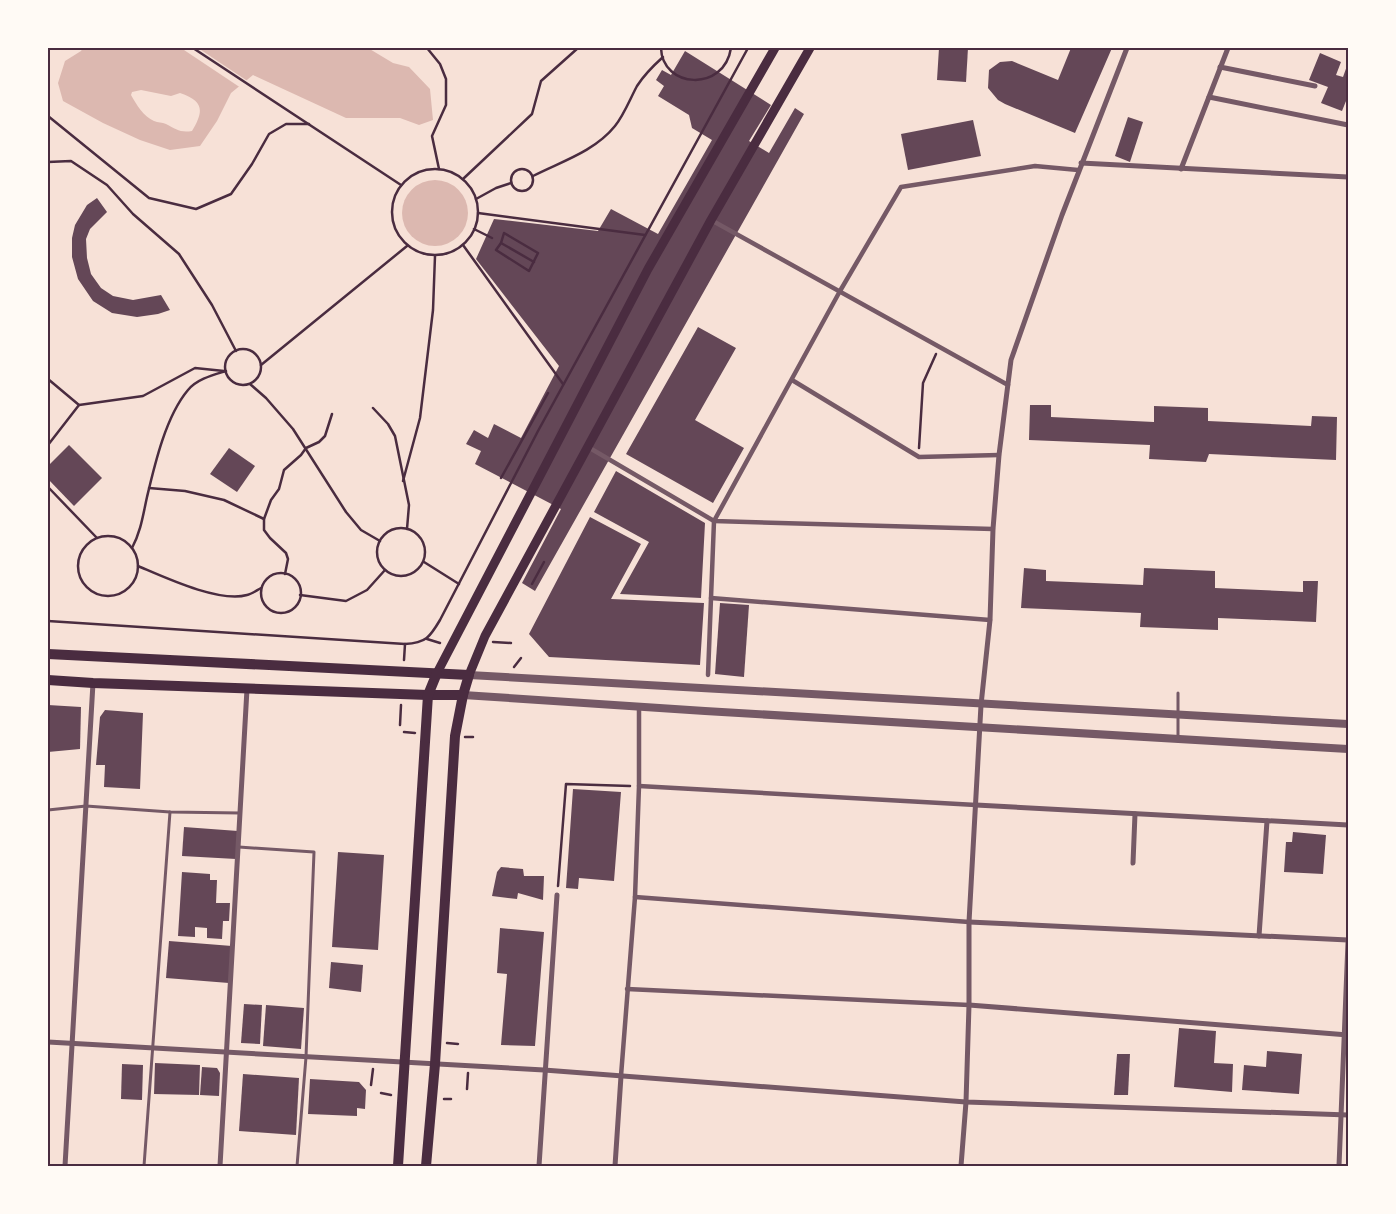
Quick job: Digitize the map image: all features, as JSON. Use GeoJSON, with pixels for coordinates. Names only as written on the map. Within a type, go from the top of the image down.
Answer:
{"type":"FeatureCollection","features":[{"type":"Feature","properties":{"kind":"main road"},"geometry":{"type":"LineString","coordinates":[[398,1166],[428,695],[437,673],[648,269],[775,48]]}},
{"type":"Feature","properties":{"kind":"main road"},"geometry":{"type":"LineString","coordinates":[[426,1166],[435,1064],[455,736],[469,675],[485,636],[711,220],[810,48]]}},
{"type":"Feature","properties":{"kind":"main road"},"geometry":{"type":"LineString","coordinates":[[50,652],[469,675]]}},
{"type":"Feature","properties":{"kind":"main road"},"geometry":{"type":"LineString","coordinates":[[49,681],[463,695]]}},
{"type":"Feature","properties":{"kind":"street"},"geometry":{"type":"LineString","coordinates":[[961,1166],[970,1004],[969,922],[981,705],[990,620],[993,529],[999,454],[1011,360],[1078,170],[1127,48]]}},
{"type":"Feature","properties":{"kind":"street"},"geometry":{"type":"LineString","coordinates":[[1181,169],[1228,48]]}},
{"type":"Feature","properties":{"kind":"street"},"geometry":{"type":"LineString","coordinates":[[1220,67],[1315,86]]}},
{"type":"Feature","properties":{"kind":"street"},"geometry":{"type":"LineString","coordinates":[[1209,97],[1348,125]]}},
{"type":"Feature","properties":{"kind":"street"},"geometry":{"type":"LineString","coordinates":[[1081,163],[1348,177]]}},
{"type":"Feature","properties":{"kind":"street"},"geometry":{"type":"LineString","coordinates":[[708,675],[714,521],[840,291],[901,187],[1035,166],[1078,170]]}},
{"type":"Feature","properties":{"kind":"street"},"geometry":{"type":"LineString","coordinates":[[711,220],[1008,385]]}},
{"type":"Feature","properties":{"kind":"street"},"geometry":{"type":"LineString","coordinates":[[792,380],[919,457],[999,454]]}},
{"type":"Feature","properties":{"kind":"street"},"geometry":{"type":"LineString","coordinates":[[588,447],[714,521],[993,529]]}},
{"type":"Feature","properties":{"kind":"street"},"geometry":{"type":"LineString","coordinates":[[711,598],[990,620]]}},
{"type":"Feature","properties":{"kind":"street"},"geometry":{"type":"LineString","coordinates":[[469,675],[1348,724]]}},
{"type":"Feature","properties":{"kind":"street"},"geometry":{"type":"LineString","coordinates":[[65,1166],[93,683]]}},
{"type":"Feature","properties":{"kind":"street"},"geometry":{"type":"LineString","coordinates":[[220,1166],[247,688]]}},
{"type":"Feature","properties":{"kind":"street"},"geometry":{"type":"LineString","coordinates":[[463,695],[1348,749]]}},
{"type":"Feature","properties":{"kind":"street"},"geometry":{"type":"LineString","coordinates":[[616,1166],[627,988],[635,897],[639,786],[639,707]]}},
{"type":"Feature","properties":{"kind":"street"},"geometry":{"type":"LineString","coordinates":[[639,786],[1348,825]]}},
{"type":"Feature","properties":{"kind":"street"},"geometry":{"type":"LineString","coordinates":[[1133,863],[1135,814]]}},
{"type":"Feature","properties":{"kind":"street"},"geometry":{"type":"LineString","coordinates":[[1259,936],[1266,821]]}},
{"type":"Feature","properties":{"kind":"street"},"geometry":{"type":"LineString","coordinates":[[539,1166],[544,1070],[558,895]]}},
{"type":"Feature","properties":{"kind":"street"},"geometry":{"type":"LineString","coordinates":[[635,897],[969,922],[1348,941],[1347,1035],[1339,1166]]}},
{"type":"Feature","properties":{"kind":"street"},"geometry":{"type":"LineString","coordinates":[[627,988],[970,1004],[1347,1035]]}},
{"type":"Feature","properties":{"kind":"street"},"geometry":{"type":"LineString","coordinates":[[48,1042],[405,1064],[544,1070],[966,1102],[1348,1115]]}},
{"type":"Feature","properties":{"kind":"lane"},"geometry":{"type":"LineString","coordinates":[[1178,693],[1178,739]]}},
{"type":"Feature","properties":{"kind":"lane"},"geometry":{"type":"LineString","coordinates":[[48,810],[86,806],[170,812],[240,813]]}},
{"type":"Feature","properties":{"kind":"lane"},"geometry":{"type":"LineString","coordinates":[[144,1166],[170,812]]}},
{"type":"Feature","properties":{"kind":"lane"},"geometry":{"type":"LineString","coordinates":[[238,847],[314,852],[306,1057],[298,1166]]}},
{"type":"Feature","properties":{"kind":"path"},"geometry":{"type":"LineString","coordinates":[[193,48],[401,185]]}},
{"type":"Feature","properties":{"kind":"path"},"geometry":{"type":"LineString","coordinates":[[427,48],[440,64],[446,79],[446,105],[432,136],[439,169]]}},
{"type":"Feature","properties":{"kind":"path"},"geometry":{"type":"LineString","coordinates":[[463,179],[532,114],[541,81],[578,48]]}},
{"type":"Feature","properties":{"kind":"path"},"geometry":{"type":"LineString","coordinates":[[661,48],[663,57],[673,72],[683,78],[695,80],[707,79],[717,74],[725,66],[730,56],[731,48]]}},
{"type":"Feature","properties":{"kind":"path"},"geometry":{"type":"LineString","coordinates":[[48,621],[406,644],[418,643],[427,639],[433,632],[459,584],[563,384],[748,48]]}},
{"type":"Feature","properties":{"kind":"path"},"geometry":{"type":"LineString","coordinates":[[533,176],[581,154],[604,137],[615,126],[638,84],[663,57]]}},
{"type":"Feature","properties":{"kind":"path"},"geometry":{"type":"LineString","coordinates":[[48,116],[149,198],[196,208],[231,194],[252,164],[269,134],[286,124],[309,124]]}},
{"type":"Feature","properties":{"kind":"path"},"geometry":{"type":"LineString","coordinates":[[48,162],[71,161],[107,185],[133,214],[178,254],[212,305],[236,351]]}},
{"type":"Feature","properties":{"kind":"path"},"geometry":{"type":"LineString","coordinates":[[439,169],[452,172],[463,179],[473,191],[476,199],[478,220],[463,245],[450,253],[435,255],[420,253],[407,246],[398,235],[393,223],[391,210],[394,196],[401,185],[412,175],[424,170],[439,169]]}},
{"type":"Feature","properties":{"kind":"path"},"geometry":{"type":"LineString","coordinates":[[518,169],[525,169],[533,176],[532,184],[524,191],[516,190],[511,183],[511,176],[518,169]]}},
{"type":"Feature","properties":{"kind":"path"},"geometry":{"type":"LineString","coordinates":[[476,199],[511,183]]}},
{"type":"Feature","properties":{"kind":"path"},"geometry":{"type":"LineString","coordinates":[[478,213],[645,234]]}},
{"type":"Feature","properties":{"kind":"path"},"geometry":{"type":"LineString","coordinates":[[474,229],[492,238]]}},
{"type":"Feature","properties":{"kind":"path"},"geometry":{"type":"LineString","coordinates":[[504,233],[538,253],[530,271],[496,250],[501,243],[504,233]]}},
{"type":"Feature","properties":{"kind":"path"},"geometry":{"type":"LineString","coordinates":[[501,243],[534,262]]}},
{"type":"Feature","properties":{"kind":"path"},"geometry":{"type":"LineString","coordinates":[[463,245],[563,384]]}},
{"type":"Feature","properties":{"kind":"path"},"geometry":{"type":"LineString","coordinates":[[261,365],[407,246]]}},
{"type":"Feature","properties":{"kind":"path"},"geometry":{"type":"LineString","coordinates":[[403,481],[420,418],[432,310],[435,255]]}},
{"type":"Feature","properties":{"kind":"path"},"geometry":{"type":"LineString","coordinates":[[919,457],[923,383],[939,346]]}},
{"type":"Feature","properties":{"kind":"path"},"geometry":{"type":"LineString","coordinates":[[247,350],[252,352],[259,359],[261,365],[259,376],[250,384],[244,386],[228,377],[226,371],[228,359],[236,351],[247,350]]}},
{"type":"Feature","properties":{"kind":"path"},"geometry":{"type":"LineString","coordinates":[[48,445],[80,405],[143,396],[195,368],[226,371]]}},
{"type":"Feature","properties":{"kind":"path"},"geometry":{"type":"LineString","coordinates":[[132,548],[140,530],[160,452],[172,416],[189,389],[205,378],[226,371]]}},
{"type":"Feature","properties":{"kind":"path"},"geometry":{"type":"LineString","coordinates":[[48,379],[80,405]]}},
{"type":"Feature","properties":{"kind":"path"},"geometry":{"type":"LineString","coordinates":[[250,384],[279,412],[306,448],[346,512],[361,530],[380,541]]}},
{"type":"Feature","properties":{"kind":"path"},"geometry":{"type":"LineString","coordinates":[[501,478],[548,393]]}},
{"type":"Feature","properties":{"kind":"path"},"geometry":{"type":"LineString","coordinates":[[373,408],[388,424],[395,436],[409,505],[408,529]]}},
{"type":"Feature","properties":{"kind":"path"},"geometry":{"type":"LineString","coordinates":[[286,574],[288,559],[286,553],[264,530],[264,518],[271,500],[279,489],[284,470],[306,448],[319,442],[325,436],[332,414]]}},
{"type":"Feature","properties":{"kind":"path"},"geometry":{"type":"LineString","coordinates":[[48,487],[97,538]]}},
{"type":"Feature","properties":{"kind":"path"},"geometry":{"type":"LineString","coordinates":[[150,488],[185,491],[224,500],[264,518]]}},
{"type":"Feature","properties":{"kind":"path"},"geometry":{"type":"LineString","coordinates":[[399,528],[408,529],[421,538],[425,554],[423,562],[413,573],[406,576],[391,574],[385,570],[377,556],[380,541],[391,530],[399,528]]}},
{"type":"Feature","properties":{"kind":"path"},"geometry":{"type":"LineString","coordinates":[[106,536],[116,537],[125,541],[132,548],[136,557],[138,566],[132,584],[124,591],[115,595],[100,594],[87,587],[81,579],[78,570],[78,560],[82,550],[88,542],[97,538],[106,536]]}},
{"type":"Feature","properties":{"kind":"path"},"geometry":{"type":"LineString","coordinates":[[423,562],[459,584]]}},
{"type":"Feature","properties":{"kind":"path"},"geometry":{"type":"LineString","coordinates":[[532,584],[544,562]]}},
{"type":"Feature","properties":{"kind":"path"},"geometry":{"type":"LineString","coordinates":[[138,566],[181,583],[218,594],[231,596],[247,595],[261,588]]}},
{"type":"Feature","properties":{"kind":"path"},"geometry":{"type":"LineString","coordinates":[[300,595],[346,601],[367,590],[385,570]]}},
{"type":"Feature","properties":{"kind":"path"},"geometry":{"type":"LineString","coordinates":[[274,574],[286,574],[298,582],[299,602],[290,611],[277,613],[266,606],[260,594],[261,588],[268,577],[274,574]]}},
{"type":"Feature","properties":{"kind":"path"},"geometry":{"type":"LineString","coordinates":[[558,895],[566,784],[639,786]]}},
{"type":"Feature","properties":{"kind":"shaded area"},"geometry":{"type":"Polygon","coordinates":[[[83,48],[175,50],[178,48],[368,48],[393,63],[409,67],[430,89],[433,120],[419,125],[400,118],[346,118],[253,75],[231,93],[217,121],[200,146],[170,150],[140,140],[103,123],[63,101],[58,83],[65,61],[83,48]],[[141,90],[132,92],[131,95],[150,119],[181,131],[192,131],[199,118],[198,103],[180,93],[171,96],[141,90]]]}},
{"type":"Feature","properties":{"kind":"shaded area"},"geometry":{"type":"Polygon","coordinates":[[[435,180],[447,183],[458,190],[465,201],[468,213],[465,225],[458,236],[447,243],[435,246],[423,243],[412,236],[405,225],[402,213],[405,201],[412,190],[423,183],[435,180]]]}},
{"type":"Feature","properties":{"kind":"pier"},"geometry":{"type":"Polygon","coordinates":[[[181,48],[198,48],[249,82],[241,88],[181,48]]]}},
{"type":"Feature","properties":{"kind":"building"},"geometry":{"type":"Polygon","coordinates":[[[939,48],[968,48],[966,82],[937,80],[939,48]]]}},
{"type":"Feature","properties":{"kind":"building"},"geometry":{"type":"Polygon","coordinates":[[[1071,48],[1112,48],[1075,133],[1005,104],[998,100],[988,88],[989,70],[1000,62],[1012,61],[1058,80],[1071,48]]]}},
{"type":"Feature","properties":{"kind":"building"},"geometry":{"type":"Polygon","coordinates":[[[685,51],[771,105],[749,141],[769,153],[795,108],[804,114],[535,591],[522,583],[561,509],[475,464],[481,451],[466,444],[474,430],[488,438],[494,424],[521,438],[559,366],[476,259],[494,219],[598,231],[611,209],[658,234],[712,140],[692,128],[689,115],[658,96],[664,86],[656,80],[662,70],[671,75],[685,51]]]}},
{"type":"Feature","properties":{"kind":"building"},"geometry":{"type":"Polygon","coordinates":[[[1320,53],[1341,62],[1336,75],[1343,77],[1348,63],[1348,96],[1342,111],[1321,103],[1328,87],[1309,80],[1320,53]]]}},
{"type":"Feature","properties":{"kind":"building"},"geometry":{"type":"Polygon","coordinates":[[[1128,117],[1143,122],[1130,162],[1115,156],[1128,117]]]}},
{"type":"Feature","properties":{"kind":"building"},"geometry":{"type":"Polygon","coordinates":[[[973,120],[981,156],[908,170],[901,134],[973,120]]]}},
{"type":"Feature","properties":{"kind":"building"},"geometry":{"type":"Polygon","coordinates":[[[97,198],[107,212],[90,229],[86,239],[87,258],[91,274],[101,288],[113,296],[133,300],[161,295],[170,310],[137,317],[112,313],[93,301],[78,279],[72,257],[72,238],[75,225],[87,205],[97,198]]]}},
{"type":"Feature","properties":{"kind":"building"},"geometry":{"type":"Polygon","coordinates":[[[698,327],[736,348],[695,420],[744,448],[713,503],[626,454],[698,327]]]}},
{"type":"Feature","properties":{"kind":"building"},"geometry":{"type":"Polygon","coordinates":[[[1030,405],[1051,405],[1051,417],[1154,422],[1154,406],[1208,408],[1208,421],[1311,426],[1312,416],[1337,417],[1336,460],[1209,454],[1206,462],[1149,459],[1150,445],[1029,440],[1030,405]]]}},
{"type":"Feature","properties":{"kind":"building"},"geometry":{"type":"Polygon","coordinates":[[[69,445],[102,478],[74,506],[48,479],[48,466],[69,445]]]}},
{"type":"Feature","properties":{"kind":"building"},"geometry":{"type":"Polygon","coordinates":[[[229,448],[255,466],[237,492],[210,474],[229,448]]]}},
{"type":"Feature","properties":{"kind":"building"},"geometry":{"type":"Polygon","coordinates":[[[616,471],[705,523],[701,598],[620,594],[649,542],[594,512],[616,471]]]}},
{"type":"Feature","properties":{"kind":"building"},"geometry":{"type":"Polygon","coordinates":[[[590,517],[641,544],[611,599],[704,603],[700,665],[549,657],[529,634],[590,517]]]}},
{"type":"Feature","properties":{"kind":"building"},"geometry":{"type":"Polygon","coordinates":[[[1024,568],[1046,570],[1046,581],[1143,585],[1144,568],[1215,571],[1215,588],[1303,592],[1303,581],[1318,581],[1316,622],[1218,618],[1218,630],[1140,627],[1141,613],[1021,608],[1024,568]]]}},
{"type":"Feature","properties":{"kind":"building"},"geometry":{"type":"Polygon","coordinates":[[[720,603],[749,605],[744,677],[715,674],[720,603]]]}},
{"type":"Feature","properties":{"kind":"building"},"geometry":{"type":"Polygon","coordinates":[[[48,705],[81,707],[80,749],[48,752],[48,705]]]}},
{"type":"Feature","properties":{"kind":"building"},"geometry":{"type":"Polygon","coordinates":[[[105,710],[143,713],[140,789],[104,787],[105,765],[96,765],[100,717],[105,710]]]}},
{"type":"Feature","properties":{"kind":"building"},"geometry":{"type":"Polygon","coordinates":[[[573,789],[621,792],[614,881],[579,878],[578,889],[566,888],[573,789]]]}},
{"type":"Feature","properties":{"kind":"building"},"geometry":{"type":"Polygon","coordinates":[[[184,827],[238,831],[236,859],[182,856],[184,827]]]}},
{"type":"Feature","properties":{"kind":"building"},"geometry":{"type":"Polygon","coordinates":[[[1293,832],[1326,835],[1323,874],[1284,872],[1286,842],[1292,842],[1293,832]]]}},
{"type":"Feature","properties":{"kind":"building"},"geometry":{"type":"Polygon","coordinates":[[[338,852],[384,855],[378,950],[332,947],[338,852]]]}},
{"type":"Feature","properties":{"kind":"building"},"geometry":{"type":"Polygon","coordinates":[[[501,867],[523,869],[524,876],[544,876],[543,900],[518,893],[517,899],[492,896],[497,872],[501,867]]]}},
{"type":"Feature","properties":{"kind":"building"},"geometry":{"type":"Polygon","coordinates":[[[182,872],[210,874],[210,880],[217,880],[216,903],[230,903],[229,921],[223,921],[222,939],[207,938],[207,928],[195,927],[195,937],[178,936],[182,872]]]}},
{"type":"Feature","properties":{"kind":"building"},"geometry":{"type":"Polygon","coordinates":[[[500,928],[544,932],[535,1046],[501,1045],[507,974],[497,973],[500,928]]]}},
{"type":"Feature","properties":{"kind":"building"},"geometry":{"type":"Polygon","coordinates":[[[169,941],[232,946],[229,983],[166,978],[169,941]]]}},
{"type":"Feature","properties":{"kind":"building"},"geometry":{"type":"Polygon","coordinates":[[[331,962],[363,965],[361,992],[329,988],[331,962]]]}},
{"type":"Feature","properties":{"kind":"building"},"geometry":{"type":"Polygon","coordinates":[[[244,1004],[262,1005],[260,1044],[241,1043],[244,1004]]]}},
{"type":"Feature","properties":{"kind":"building"},"geometry":{"type":"Polygon","coordinates":[[[266,1005],[304,1008],[301,1049],[263,1046],[266,1005]]]}},
{"type":"Feature","properties":{"kind":"building"},"geometry":{"type":"Polygon","coordinates":[[[1179,1028],[1216,1031],[1214,1063],[1233,1064],[1232,1092],[1174,1087],[1179,1028]]]}},
{"type":"Feature","properties":{"kind":"building"},"geometry":{"type":"Polygon","coordinates":[[[1267,1051],[1302,1054],[1299,1094],[1242,1090],[1244,1065],[1266,1067],[1267,1051]]]}},
{"type":"Feature","properties":{"kind":"building"},"geometry":{"type":"Polygon","coordinates":[[[1117,1054],[1130,1054],[1128,1095],[1114,1095],[1117,1054]]]}},
{"type":"Feature","properties":{"kind":"building"},"geometry":{"type":"Polygon","coordinates":[[[155,1063],[200,1065],[199,1095],[154,1094],[155,1063]]]}},
{"type":"Feature","properties":{"kind":"building"},"geometry":{"type":"Polygon","coordinates":[[[122,1064],[143,1065],[142,1100],[121,1099],[122,1064]]]}},
{"type":"Feature","properties":{"kind":"building"},"geometry":{"type":"Polygon","coordinates":[[[202,1067],[217,1068],[220,1073],[219,1096],[200,1095],[202,1067]]]}},
{"type":"Feature","properties":{"kind":"building"},"geometry":{"type":"Polygon","coordinates":[[[243,1074],[299,1078],[296,1135],[239,1131],[243,1074]]]}},
{"type":"Feature","properties":{"kind":"building"},"geometry":{"type":"Polygon","coordinates":[[[310,1079],[359,1082],[366,1090],[365,1109],[357,1108],[357,1116],[308,1114],[310,1079]]]}}]}
